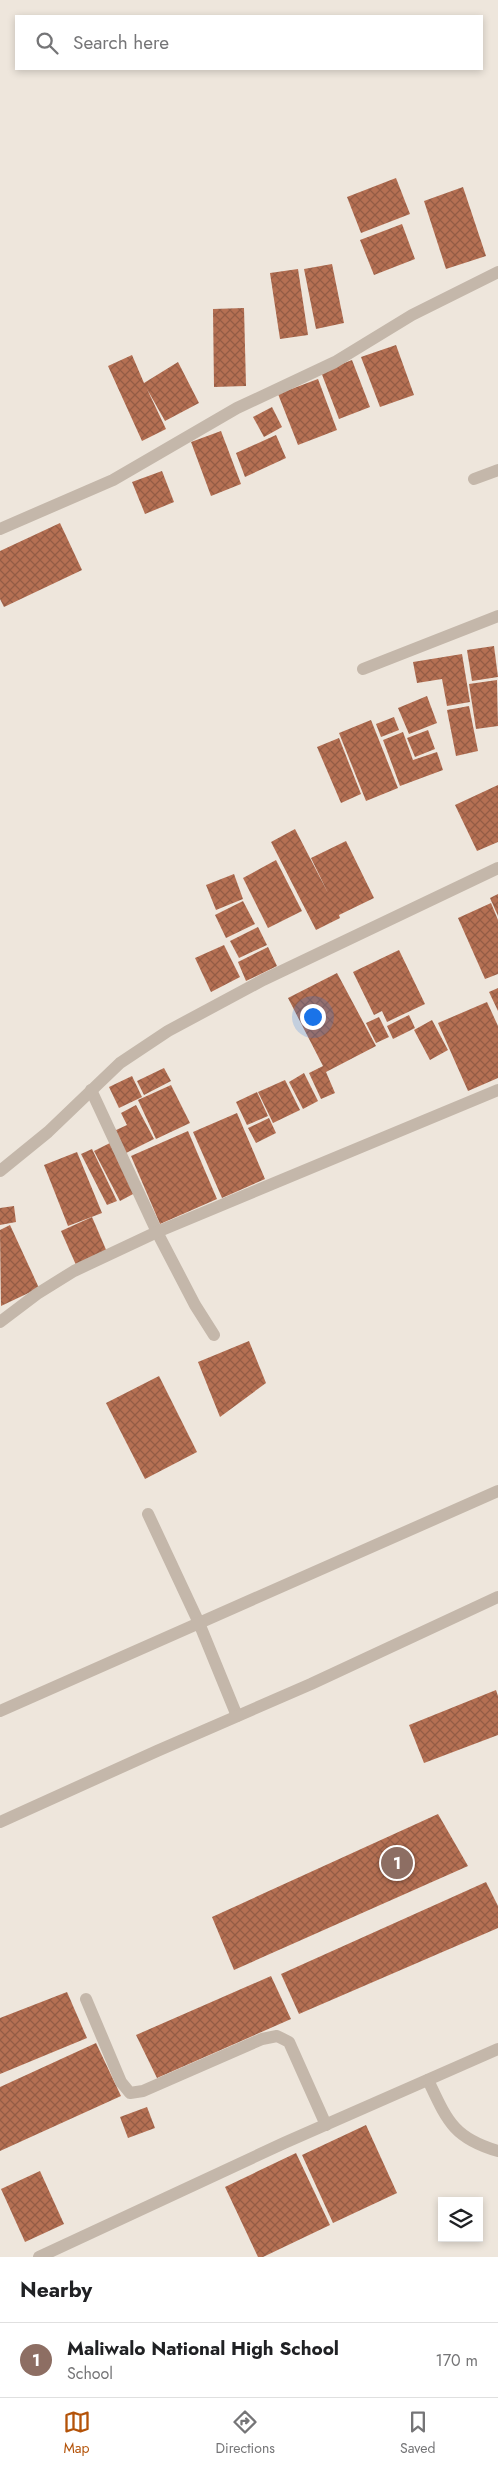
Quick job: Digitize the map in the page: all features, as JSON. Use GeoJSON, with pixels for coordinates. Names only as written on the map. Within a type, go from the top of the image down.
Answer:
{"type":"FeatureCollection","features":[{"type":"Feature","properties":{"kind":"street"},"geometry":{"type":"LineString","coordinates":[[0,529],[113,480],[237,408],[335,362],[412,315],[498,272]]}},
{"type":"Feature","properties":{"kind":"street"},"geometry":{"type":"LineString","coordinates":[[474,479],[498,470]]}},
{"type":"Feature","properties":{"kind":"street"},"geometry":{"type":"LineString","coordinates":[[363,670],[498,616]]}},
{"type":"Feature","properties":{"kind":"street"},"geometry":{"type":"LineString","coordinates":[[0,1171],[48,1132],[120,1063],[168,1031],[263,980],[498,868]]}},
{"type":"Feature","properties":{"kind":"street"},"geometry":{"type":"LineString","coordinates":[[91,1090],[157,1232],[195,1305],[214,1335]]}},
{"type":"Feature","properties":{"kind":"street"},"geometry":{"type":"LineString","coordinates":[[0,1322],[36,1294],[74,1271],[157,1232],[498,1090]]}},
{"type":"Feature","properties":{"kind":"street"},"geometry":{"type":"LineString","coordinates":[[0,1711],[498,1491]]}},
{"type":"Feature","properties":{"kind":"street"},"geometry":{"type":"LineString","coordinates":[[148,1514],[200,1624],[237,1716]]}},
{"type":"Feature","properties":{"kind":"street"},"geometry":{"type":"LineString","coordinates":[[0,1822],[311,1684],[498,1597]]}},
{"type":"Feature","properties":{"kind":"street"},"geometry":{"type":"LineString","coordinates":[[86,1999],[121,2082],[130,2093],[143,2091],[262,2039],[277,2036],[289,2042],[326,2125]]}},
{"type":"Feature","properties":{"kind":"street"},"geometry":{"type":"LineString","coordinates":[[39,2257],[53,2254],[326,2125],[498,2049]]}},
{"type":"Feature","properties":{"kind":"street"},"geometry":{"type":"LineString","coordinates":[[428,2080],[444,2115],[460,2135],[483,2147],[498,2151]]}},
{"type":"Feature","properties":{"kind":"building"},"geometry":{"type":"Polygon","coordinates":[[[396,178],[410,214],[361,233],[347,197],[396,178]]]}},
{"type":"Feature","properties":{"kind":"building"},"geometry":{"type":"Polygon","coordinates":[[[463,187],[486,256],[446,269],[424,201],[463,187]]]}},
{"type":"Feature","properties":{"kind":"building"},"geometry":{"type":"Polygon","coordinates":[[[402,224],[415,259],[374,275],[360,240],[402,224]]]}},
{"type":"Feature","properties":{"kind":"building"},"geometry":{"type":"Polygon","coordinates":[[[332,264],[344,323],[316,329],[304,269],[332,264]]]}},
{"type":"Feature","properties":{"kind":"building"},"geometry":{"type":"Polygon","coordinates":[[[298,269],[308,335],[280,339],[270,273],[298,269]]]}},
{"type":"Feature","properties":{"kind":"building"},"geometry":{"type":"Polygon","coordinates":[[[244,308],[246,386],[214,387],[213,309],[244,308]]]}},
{"type":"Feature","properties":{"kind":"building"},"geometry":{"type":"Polygon","coordinates":[[[396,345],[414,395],[380,407],[361,357],[396,345]]]}},
{"type":"Feature","properties":{"kind":"building"},"geometry":{"type":"Polygon","coordinates":[[[132,355],[144,383],[178,362],[199,403],[165,421],[147,389],[166,429],[142,441],[108,366],[132,355]]]}},
{"type":"Feature","properties":{"kind":"building"},"geometry":{"type":"Polygon","coordinates":[[[352,360],[370,407],[339,419],[321,372],[352,360]]]}},
{"type":"Feature","properties":{"kind":"building"},"geometry":{"type":"Polygon","coordinates":[[[318,379],[337,430],[298,445],[278,394],[318,379]]]}},
{"type":"Feature","properties":{"kind":"building"},"geometry":{"type":"Polygon","coordinates":[[[272,407],[282,427],[264,437],[253,417],[272,407]]]}},
{"type":"Feature","properties":{"kind":"building"},"geometry":{"type":"Polygon","coordinates":[[[221,431],[241,484],[211,496],[191,442],[221,431]]]}},
{"type":"Feature","properties":{"kind":"building"},"geometry":{"type":"Polygon","coordinates":[[[276,435],[286,458],[245,477],[236,453],[276,435]]]}},
{"type":"Feature","properties":{"kind":"building"},"geometry":{"type":"Polygon","coordinates":[[[162,471],[174,502],[145,514],[132,482],[162,471]]]}},
{"type":"Feature","properties":{"kind":"building"},"geometry":{"type":"Polygon","coordinates":[[[60,523],[82,570],[4,607],[0,599],[0,551],[60,523]]]}},
{"type":"Feature","properties":{"kind":"building"},"geometry":{"type":"Polygon","coordinates":[[[494,646],[498,677],[472,681],[467,650],[494,646]]]}},
{"type":"Feature","properties":{"kind":"building"},"geometry":{"type":"Polygon","coordinates":[[[462,654],[470,702],[447,706],[442,679],[417,683],[413,662],[462,654]]]}},
{"type":"Feature","properties":{"kind":"building"},"geometry":{"type":"Polygon","coordinates":[[[497,680],[498,726],[476,729],[469,684],[497,680]]]}},
{"type":"Feature","properties":{"kind":"building"},"geometry":{"type":"Polygon","coordinates":[[[427,696],[437,723],[409,734],[398,708],[427,696]]]}},
{"type":"Feature","properties":{"kind":"building"},"geometry":{"type":"Polygon","coordinates":[[[469,706],[478,751],[456,756],[447,710],[469,706]]]}},
{"type":"Feature","properties":{"kind":"building"},"geometry":{"type":"Polygon","coordinates":[[[394,717],[399,730],[381,737],[376,724],[394,717]]]}},
{"type":"Feature","properties":{"kind":"building"},"geometry":{"type":"Polygon","coordinates":[[[371,720],[398,788],[366,801],[339,733],[371,720]]]}},
{"type":"Feature","properties":{"kind":"building"},"geometry":{"type":"Polygon","coordinates":[[[428,730],[435,749],[415,757],[407,738],[428,730]]]}},
{"type":"Feature","properties":{"kind":"building"},"geometry":{"type":"Polygon","coordinates":[[[403,732],[413,760],[437,752],[443,770],[400,786],[383,740],[403,732]]]}},
{"type":"Feature","properties":{"kind":"building"},"geometry":{"type":"Polygon","coordinates":[[[339,738],[361,794],[341,803],[317,747],[339,738]]]}},
{"type":"Feature","properties":{"kind":"building"},"geometry":{"type":"Polygon","coordinates":[[[498,785],[498,842],[477,851],[455,805],[498,785]]]}},
{"type":"Feature","properties":{"kind":"building"},"geometry":{"type":"Polygon","coordinates":[[[295,829],[328,893],[311,858],[346,841],[374,898],[339,915],[340,918],[316,930],[271,842],[295,829]]]}},
{"type":"Feature","properties":{"kind":"building"},"geometry":{"type":"Polygon","coordinates":[[[276,860],[302,911],[268,928],[243,878],[276,860]]]}},
{"type":"Feature","properties":{"kind":"building"},"geometry":{"type":"Polygon","coordinates":[[[234,874],[243,899],[216,910],[206,885],[234,874]]]}},
{"type":"Feature","properties":{"kind":"building"},"geometry":{"type":"Polygon","coordinates":[[[498,894],[498,916],[490,898],[498,894]]]}},
{"type":"Feature","properties":{"kind":"building"},"geometry":{"type":"Polygon","coordinates":[[[243,901],[255,924],[226,938],[215,915],[243,901]]]}},
{"type":"Feature","properties":{"kind":"building"},"geometry":{"type":"Polygon","coordinates":[[[491,903],[498,920],[498,974],[485,979],[458,918],[491,903]]]}},
{"type":"Feature","properties":{"kind":"building"},"geometry":{"type":"Polygon","coordinates":[[[258,927],[267,945],[239,958],[230,941],[258,927]]]}},
{"type":"Feature","properties":{"kind":"building"},"geometry":{"type":"Polygon","coordinates":[[[224,945],[240,977],[211,992],[195,958],[224,945]]]}},
{"type":"Feature","properties":{"kind":"building"},"geometry":{"type":"Polygon","coordinates":[[[268,947],[277,966],[246,981],[238,962],[268,947]]]}},
{"type":"Feature","properties":{"kind":"building"},"geometry":{"type":"Polygon","coordinates":[[[399,950],[425,1004],[387,1022],[382,1011],[374,1015],[353,972],[399,950]]]}},
{"type":"Feature","properties":{"kind":"building"},"geometry":{"type":"Polygon","coordinates":[[[337,973],[376,1046],[326,1072],[335,1093],[321,1099],[309,1073],[323,1066],[288,998],[337,973]]]}},
{"type":"Feature","properties":{"kind":"building"},"geometry":{"type":"Polygon","coordinates":[[[498,988],[498,1011],[489,992],[498,988]]]}},
{"type":"Feature","properties":{"kind":"building"},"geometry":{"type":"Polygon","coordinates":[[[487,1002],[498,1026],[498,1078],[468,1091],[438,1023],[487,1002]]]}},
{"type":"Feature","properties":{"kind":"building"},"geometry":{"type":"Polygon","coordinates":[[[409,1015],[415,1028],[393,1039],[387,1026],[409,1015]]]}},
{"type":"Feature","properties":{"kind":"building"},"geometry":{"type":"Polygon","coordinates":[[[379,1017],[389,1037],[376,1043],[366,1023],[379,1017]]]}},
{"type":"Feature","properties":{"kind":"building"},"geometry":{"type":"Polygon","coordinates":[[[432,1020],[448,1050],[430,1060],[414,1030],[432,1020]]]}},
{"type":"Feature","properties":{"kind":"building"},"geometry":{"type":"Polygon","coordinates":[[[164,1068],[171,1081],[144,1095],[137,1081],[164,1068]]]}},
{"type":"Feature","properties":{"kind":"building"},"geometry":{"type":"Polygon","coordinates":[[[304,1073],[318,1101],[303,1109],[289,1082],[304,1073]]]}},
{"type":"Feature","properties":{"kind":"building"},"geometry":{"type":"Polygon","coordinates":[[[132,1076],[142,1097],[119,1108],[109,1087],[132,1076]]]}},
{"type":"Feature","properties":{"kind":"building"},"geometry":{"type":"Polygon","coordinates":[[[285,1080],[300,1110],[273,1123],[258,1092],[285,1080]]]}},
{"type":"Feature","properties":{"kind":"building"},"geometry":{"type":"Polygon","coordinates":[[[171,1085],[190,1123],[156,1139],[138,1100],[171,1085]]]}},
{"type":"Feature","properties":{"kind":"building"},"geometry":{"type":"Polygon","coordinates":[[[257,1092],[268,1116],[247,1125],[236,1102],[257,1092]]]}},
{"type":"Feature","properties":{"kind":"building"},"geometry":{"type":"Polygon","coordinates":[[[136,1105],[154,1139],[126,1153],[114,1131],[127,1125],[121,1113],[136,1105]]]}},
{"type":"Feature","properties":{"kind":"building"},"geometry":{"type":"Polygon","coordinates":[[[237,1113],[265,1179],[222,1198],[193,1132],[237,1113]]]}},
{"type":"Feature","properties":{"kind":"building"},"geometry":{"type":"Polygon","coordinates":[[[269,1118],[276,1133],[256,1143],[248,1128],[269,1118]]]}},
{"type":"Feature","properties":{"kind":"building"},"geometry":{"type":"Polygon","coordinates":[[[188,1131],[217,1199],[160,1224],[131,1156],[188,1131]]]}},
{"type":"Feature","properties":{"kind":"building"},"geometry":{"type":"Polygon","coordinates":[[[110,1143],[135,1193],[120,1201],[94,1151],[110,1143]]]}},
{"type":"Feature","properties":{"kind":"building"},"geometry":{"type":"Polygon","coordinates":[[[92,1149],[117,1201],[107,1205],[81,1154],[92,1149]]]}},
{"type":"Feature","properties":{"kind":"building"},"geometry":{"type":"Polygon","coordinates":[[[77,1152],[102,1213],[68,1226],[44,1165],[77,1152]]]}},
{"type":"Feature","properties":{"kind":"building"},"geometry":{"type":"Polygon","coordinates":[[[14,1206],[16,1222],[0,1225],[0,1208],[14,1206]]]}},
{"type":"Feature","properties":{"kind":"building"},"geometry":{"type":"Polygon","coordinates":[[[92,1217],[107,1252],[76,1265],[61,1231],[92,1217]]]}},
{"type":"Feature","properties":{"kind":"building"},"geometry":{"type":"Polygon","coordinates":[[[10,1225],[39,1288],[1,1306],[0,1230],[10,1225]]]}},
{"type":"Feature","properties":{"kind":"building"},"geometry":{"type":"Polygon","coordinates":[[[249,1341],[266,1383],[220,1417],[198,1362],[249,1341]]]}},
{"type":"Feature","properties":{"kind":"building"},"geometry":{"type":"Polygon","coordinates":[[[159,1376],[197,1452],[145,1479],[106,1403],[159,1376]]]}},
{"type":"Feature","properties":{"kind":"building"},"geometry":{"type":"Polygon","coordinates":[[[496,1690],[498,1696],[498,1735],[424,1763],[409,1725],[496,1690]]]}},
{"type":"Feature","properties":{"kind":"building"},"geometry":{"type":"Polygon","coordinates":[[[438,1814],[468,1866],[234,1970],[212,1917],[438,1814]]]}},
{"type":"Feature","properties":{"kind":"building"},"geometry":{"type":"Polygon","coordinates":[[[486,1882],[498,1906],[498,1928],[299,2014],[281,1974],[486,1882]]]}},
{"type":"Feature","properties":{"kind":"building"},"geometry":{"type":"Polygon","coordinates":[[[271,1976],[291,2019],[157,2078],[136,2035],[271,1976]]]}},
{"type":"Feature","properties":{"kind":"building"},"geometry":{"type":"Polygon","coordinates":[[[67,1992],[87,2038],[0,2074],[0,2018],[67,1992]]]}},
{"type":"Feature","properties":{"kind":"building"},"geometry":{"type":"Polygon","coordinates":[[[96,2043],[121,2096],[0,2151],[0,2087],[96,2043]]]}},
{"type":"Feature","properties":{"kind":"building"},"geometry":{"type":"Polygon","coordinates":[[[147,2107],[155,2128],[128,2138],[120,2117],[147,2107]]]}},
{"type":"Feature","properties":{"kind":"building"},"geometry":{"type":"Polygon","coordinates":[[[366,2125],[397,2193],[333,2223],[302,2155],[366,2125]]]}},
{"type":"Feature","properties":{"kind":"building"},"geometry":{"type":"Polygon","coordinates":[[[296,2153],[330,2225],[263,2257],[258,2257],[225,2187],[296,2153]]]}},
{"type":"Feature","properties":{"kind":"building"},"geometry":{"type":"Polygon","coordinates":[[[40,2171],[64,2224],[25,2242],[1,2189],[40,2171]]]}},
{"type":"Feature","properties":{"kind":"place","name":"Maliwalo National High School"},"geometry":{"type":"Point","coordinates":[397,1863]}}]}
